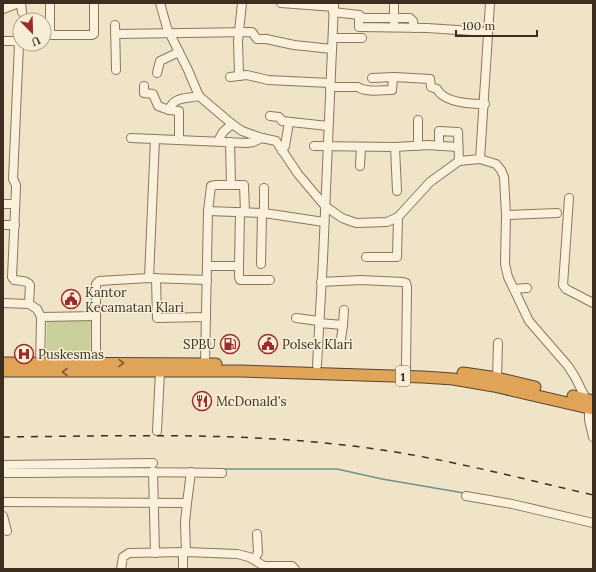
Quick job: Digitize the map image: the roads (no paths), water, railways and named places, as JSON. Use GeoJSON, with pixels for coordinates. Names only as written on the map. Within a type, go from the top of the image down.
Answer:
{"type":"FeatureCollection","features":[{"type":"Feature","properties":{"kind":"highway","name":"1"},"geometry":{"type":"LineString","coordinates":[[3,363],[40,367],[160,372],[209,366],[317,365],[406,368],[497,378],[590,404]]}},
{"type":"Feature","properties":{"kind":"highway","name":"1"},"geometry":{"type":"LineString","coordinates":[[3,372],[40,367],[96,363],[209,366],[375,374],[453,379],[590,404]]}},
{"type":"Feature","properties":{"kind":"street"},"geometry":{"type":"LineString","coordinates":[[3,9],[20,3],[22,12]]}},
{"type":"Feature","properties":{"kind":"street"},"geometry":{"type":"LineString","coordinates":[[50,3],[50,35],[93,35],[91,21],[94,3]]}},
{"type":"Feature","properties":{"kind":"street"},"geometry":{"type":"LineString","coordinates":[[160,3],[164,21],[199,96],[242,131],[276,141],[298,174],[325,206],[342,218],[356,223],[387,222],[398,217],[430,182],[458,161],[465,159],[480,159],[496,164],[503,173],[505,187],[506,269],[508,277],[532,325],[568,366],[590,404],[589,420],[593,437]]}},
{"type":"Feature","properties":{"kind":"street"},"geometry":{"type":"LineString","coordinates":[[239,76],[238,41],[242,3]]}},
{"type":"Feature","properties":{"kind":"street"},"geometry":{"type":"LineString","coordinates":[[281,3],[334,7],[365,18],[410,18],[413,22],[414,28]]}},
{"type":"Feature","properties":{"kind":"street"},"geometry":{"type":"LineString","coordinates":[[394,3],[394,28]]}},
{"type":"Feature","properties":{"kind":"street"},"geometry":{"type":"LineString","coordinates":[[480,159],[485,104],[490,3]]}},
{"type":"Feature","properties":{"kind":"street"},"geometry":{"type":"LineString","coordinates":[[317,365],[334,7]]}},
{"type":"Feature","properties":{"kind":"street"},"geometry":{"type":"LineString","coordinates":[[359,15],[359,28],[414,28],[488,32]]}},
{"type":"Feature","properties":{"kind":"street"},"geometry":{"type":"LineString","coordinates":[[115,25],[116,70]]}},
{"type":"Feature","properties":{"kind":"street"},"geometry":{"type":"LineString","coordinates":[[116,34],[170,34],[239,31],[252,32],[257,39],[332,49]]}},
{"type":"Feature","properties":{"kind":"street"},"geometry":{"type":"LineString","coordinates":[[333,38],[362,38]]}},
{"type":"Feature","properties":{"kind":"street"},"geometry":{"type":"LineString","coordinates":[[3,41],[15,41],[19,46],[13,179],[16,184],[15,225],[7,265],[14,280],[27,282],[30,285],[29,304]]}},
{"type":"Feature","properties":{"kind":"street"},"geometry":{"type":"LineString","coordinates":[[157,73],[160,61],[179,52]]}},
{"type":"Feature","properties":{"kind":"street"},"geometry":{"type":"LineString","coordinates":[[230,77],[247,74],[268,80],[358,87],[361,89],[370,90],[392,90],[393,78]]}},
{"type":"Feature","properties":{"kind":"street"},"geometry":{"type":"LineString","coordinates":[[372,78],[430,79],[431,87],[437,89],[444,97],[463,103],[485,104]]}},
{"type":"Feature","properties":{"kind":"street"},"geometry":{"type":"LineString","coordinates":[[144,86],[144,93],[152,94],[158,106],[169,110],[179,111],[179,140]]}},
{"type":"Feature","properties":{"kind":"street"},"geometry":{"type":"LineString","coordinates":[[169,110],[173,103],[178,99],[199,96]]}},
{"type":"Feature","properties":{"kind":"street"},"geometry":{"type":"LineString","coordinates":[[270,116],[279,117],[282,121],[328,126]]}},
{"type":"Feature","properties":{"kind":"street"},"geometry":{"type":"LineString","coordinates":[[418,120],[418,146]]}},
{"type":"Feature","properties":{"kind":"street"},"geometry":{"type":"LineString","coordinates":[[282,151],[285,146],[289,122]]}},
{"type":"Feature","properties":{"kind":"street"},"geometry":{"type":"LineString","coordinates":[[218,141],[223,132],[232,124]]}},
{"type":"Feature","properties":{"kind":"street"},"geometry":{"type":"LineString","coordinates":[[231,185],[228,142],[232,124]]}},
{"type":"Feature","properties":{"kind":"street"},"geometry":{"type":"LineString","coordinates":[[439,146],[439,131],[457,131],[459,134],[458,161]]}},
{"type":"Feature","properties":{"kind":"street"},"geometry":{"type":"LineString","coordinates":[[131,138],[250,143],[262,138]]}},
{"type":"Feature","properties":{"kind":"street"},"geometry":{"type":"LineString","coordinates":[[155,139],[153,278],[157,318],[206,317]]}},
{"type":"Feature","properties":{"kind":"street"},"geometry":{"type":"LineString","coordinates":[[314,146],[439,146],[458,148]]}},
{"type":"Feature","properties":{"kind":"street"},"geometry":{"type":"LineString","coordinates":[[360,166],[361,147]]}},
{"type":"Feature","properties":{"kind":"street"},"geometry":{"type":"LineString","coordinates":[[395,147],[397,191]]}},
{"type":"Feature","properties":{"kind":"street"},"geometry":{"type":"LineString","coordinates":[[209,366],[206,317],[206,280],[208,211],[211,186],[245,185],[239,277],[240,280],[270,280]]}},
{"type":"Feature","properties":{"kind":"street"},"geometry":{"type":"LineString","coordinates":[[261,264],[264,188]]}},
{"type":"Feature","properties":{"kind":"street"},"geometry":{"type":"LineString","coordinates":[[569,198],[562,283],[566,289],[593,303]]}},
{"type":"Feature","properties":{"kind":"street"},"geometry":{"type":"LineString","coordinates":[[3,204],[15,204]]}},
{"type":"Feature","properties":{"kind":"street"},"geometry":{"type":"LineString","coordinates":[[208,211],[263,213],[324,222]]}},
{"type":"Feature","properties":{"kind":"street"},"geometry":{"type":"LineString","coordinates":[[506,215],[557,213]]}},
{"type":"Feature","properties":{"kind":"street"},"geometry":{"type":"LineString","coordinates":[[366,257],[397,258],[398,217]]}},
{"type":"Feature","properties":{"kind":"street"},"geometry":{"type":"LineString","coordinates":[[3,225],[15,225]]}},
{"type":"Feature","properties":{"kind":"street"},"geometry":{"type":"LineString","coordinates":[[207,266],[239,266]]}},
{"type":"Feature","properties":{"kind":"street"},"geometry":{"type":"LineString","coordinates":[[96,363],[96,284],[98,280],[153,278],[206,280]]}},
{"type":"Feature","properties":{"kind":"street"},"geometry":{"type":"LineString","coordinates":[[321,282],[361,280],[406,283],[406,368]]}},
{"type":"Feature","properties":{"kind":"street"},"geometry":{"type":"LineString","coordinates":[[514,289],[527,288]]}},
{"type":"Feature","properties":{"kind":"street"},"geometry":{"type":"LineString","coordinates":[[3,303],[29,304],[37,309],[40,317],[40,367]]}},
{"type":"Feature","properties":{"kind":"street"},"geometry":{"type":"LineString","coordinates":[[342,339],[344,310]]}},
{"type":"Feature","properties":{"kind":"street"},"geometry":{"type":"LineString","coordinates":[[40,317],[96,316]]}},
{"type":"Feature","properties":{"kind":"street"},"geometry":{"type":"LineString","coordinates":[[296,318],[343,325]]}},
{"type":"Feature","properties":{"kind":"street"},"geometry":{"type":"LineString","coordinates":[[497,378],[498,343]]}},
{"type":"Feature","properties":{"kind":"street"},"geometry":{"type":"LineString","coordinates":[[157,431],[160,372]]}},
{"type":"Feature","properties":{"kind":"street"},"geometry":{"type":"LineString","coordinates":[[127,468],[153,463]]}},
{"type":"Feature","properties":{"kind":"street"},"geometry":{"type":"LineString","coordinates":[[3,465],[38,469]]}},
{"type":"Feature","properties":{"kind":"street"},"geometry":{"type":"LineString","coordinates":[[3,473],[38,469],[127,468],[153,471],[222,473]]}},
{"type":"Feature","properties":{"kind":"street"},"geometry":{"type":"LineString","coordinates":[[153,471],[155,553]]}},
{"type":"Feature","properties":{"kind":"street"},"geometry":{"type":"LineString","coordinates":[[183,569],[185,522],[191,472]]}},
{"type":"Feature","properties":{"kind":"street"},"geometry":{"type":"LineString","coordinates":[[466,496],[512,504],[593,523]]}},
{"type":"Feature","properties":{"kind":"street"},"geometry":{"type":"LineString","coordinates":[[3,502],[187,503]]}},
{"type":"Feature","properties":{"kind":"street"},"geometry":{"type":"LineString","coordinates":[[3,516],[7,531]]}},
{"type":"Feature","properties":{"kind":"street"},"geometry":{"type":"LineString","coordinates":[[254,559],[258,552],[257,534]]}},
{"type":"Feature","properties":{"kind":"street"},"geometry":{"type":"LineString","coordinates":[[121,569],[122,559],[126,554],[155,553],[237,554],[254,559],[264,566],[292,566],[295,569]]}},
{"type":"Feature","properties":{"kind":"waterway"},"geometry":{"type":"LineString","coordinates":[[90,468],[107,468]]}},
{"type":"Feature","properties":{"kind":"waterway"},"geometry":{"type":"LineString","coordinates":[[200,469],[337,469],[382,479],[464,493]]}},
{"type":"Feature","properties":{"kind":"waterway"},"geometry":{"type":"LineString","coordinates":[[525,503],[547,508]]}},
{"type":"Feature","properties":{"kind":"railway"},"geometry":{"type":"LineString","coordinates":[[3,437],[217,436],[344,445],[438,460],[593,495]]}},
{"type":"Feature","properties":{"kind":"place","name":"Kantor Kecamatan Klari"},"geometry":{"type":"Point","coordinates":[71,299]}},
{"type":"Feature","properties":{"kind":"place","name":"SPBU"},"geometry":{"type":"Point","coordinates":[230,344]}},
{"type":"Feature","properties":{"kind":"place","name":"Polsek Klari"},"geometry":{"type":"Point","coordinates":[268,344]}},
{"type":"Feature","properties":{"kind":"place","name":"Puskesmas"},"geometry":{"type":"Point","coordinates":[24,354]}},
{"type":"Feature","properties":{"kind":"place","name":"McDonald's"},"geometry":{"type":"Point","coordinates":[202,401]}}]}
